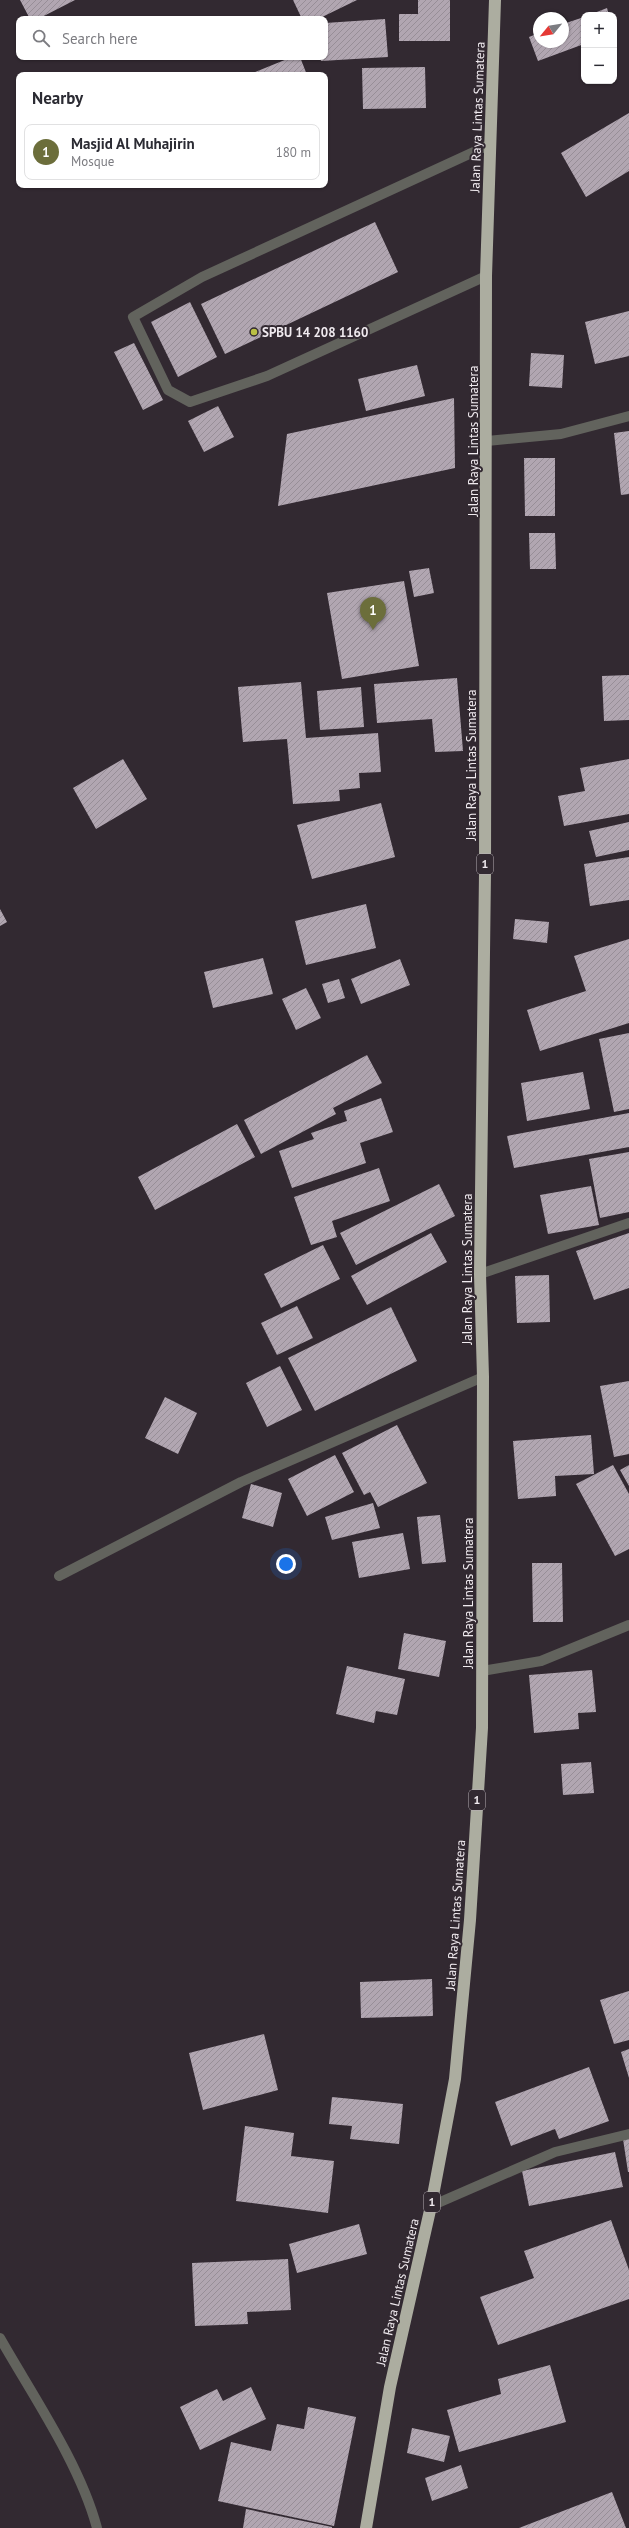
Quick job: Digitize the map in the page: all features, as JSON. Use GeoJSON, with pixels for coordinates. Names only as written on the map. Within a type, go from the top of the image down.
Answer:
{"type":"FeatureCollection","features":[{"type":"Feature","properties":{"kind":"highway","name":"Jalan Raya Lintas Sumatera"},"geometry":{"type":"LineString","coordinates":[[366,2528],[390,2387],[431,2206],[455,2079],[470,1920],[482,1728],[483,1378],[480,1274],[487,441],[486,276],[495,0]]}},
{"type":"Feature","properties":{"kind":"street"},"geometry":{"type":"LineString","coordinates":[[486,276],[266,376],[190,402],[168,390],[133,317],[202,277],[491,144]]}},
{"type":"Feature","properties":{"kind":"street"},"geometry":{"type":"LineString","coordinates":[[487,441],[561,434],[629,416]]}},
{"type":"Feature","properties":{"kind":"street"},"geometry":{"type":"LineString","coordinates":[[480,1274],[629,1223]]}},
{"type":"Feature","properties":{"kind":"street"},"geometry":{"type":"LineString","coordinates":[[59,1576],[241,1482],[483,1378]]}},
{"type":"Feature","properties":{"kind":"street"},"geometry":{"type":"LineString","coordinates":[[482,1671],[540,1661],[629,1624]]}},
{"type":"Feature","properties":{"kind":"street"},"geometry":{"type":"LineString","coordinates":[[431,2206],[555,2152],[629,2134]]}},
{"type":"Feature","properties":{"kind":"street"},"geometry":{"type":"LineString","coordinates":[[0,2338],[76,2473],[91,2506],[97,2528]]}},
{"type":"Feature","properties":{"kind":"building"},"geometry":{"type":"Polygon","coordinates":[[[20,0],[75,0],[44,16],[28,16],[20,0]]]}},
{"type":"Feature","properties":{"kind":"building"},"geometry":{"type":"Polygon","coordinates":[[[293,0],[357,0],[324,16],[301,16],[293,0]]]}},
{"type":"Feature","properties":{"kind":"building"},"geometry":{"type":"Polygon","coordinates":[[[418,0],[450,0],[450,41],[399,41],[399,14],[418,14],[418,0]]]}},
{"type":"Feature","properties":{"kind":"building"},"geometry":{"type":"Polygon","coordinates":[[[607,8],[608,12],[597,12],[607,8]]]}},
{"type":"Feature","properties":{"kind":"building"},"geometry":{"type":"Polygon","coordinates":[[[581,18],[581,45],[538,61],[533,48],[569,48],[569,22],[581,18]]]}},
{"type":"Feature","properties":{"kind":"building"},"geometry":{"type":"Polygon","coordinates":[[[385,19],[388,57],[321,61],[328,60],[328,23],[385,19]]]}},
{"type":"Feature","properties":{"kind":"building"},"geometry":{"type":"Polygon","coordinates":[[[533,35],[533,48],[529,37],[533,35]]]}},
{"type":"Feature","properties":{"kind":"building"},"geometry":{"type":"Polygon","coordinates":[[[285,60],[301,60],[306,72],[255,72],[285,60]]]}},
{"type":"Feature","properties":{"kind":"building"},"geometry":{"type":"Polygon","coordinates":[[[425,67],[426,108],[363,109],[362,68],[425,67]]]}},
{"type":"Feature","properties":{"kind":"building"},"geometry":{"type":"Polygon","coordinates":[[[629,113],[629,171],[586,197],[561,153],[629,113]]]}},
{"type":"Feature","properties":{"kind":"building"},"geometry":{"type":"Polygon","coordinates":[[[375,222],[398,272],[225,354],[201,304],[375,222]]]}},
{"type":"Feature","properties":{"kind":"building"},"geometry":{"type":"Polygon","coordinates":[[[190,302],[217,357],[178,377],[151,322],[190,302]]]}},
{"type":"Feature","properties":{"kind":"building"},"geometry":{"type":"Polygon","coordinates":[[[629,311],[629,356],[595,364],[585,322],[629,311]]]}},
{"type":"Feature","properties":{"kind":"building"},"geometry":{"type":"Polygon","coordinates":[[[134,343],[163,400],[143,410],[114,352],[134,343]]]}},
{"type":"Feature","properties":{"kind":"building"},"geometry":{"type":"Polygon","coordinates":[[[531,353],[564,355],[562,388],[529,386],[531,353]]]}},
{"type":"Feature","properties":{"kind":"building"},"geometry":{"type":"Polygon","coordinates":[[[417,365],[425,396],[366,411],[358,379],[417,365]]]}},
{"type":"Feature","properties":{"kind":"building"},"geometry":{"type":"Polygon","coordinates":[[[454,398],[455,468],[278,506],[287,434],[454,398]]]}},
{"type":"Feature","properties":{"kind":"building"},"geometry":{"type":"Polygon","coordinates":[[[218,406],[234,437],[204,452],[188,421],[218,406]]]}},
{"type":"Feature","properties":{"kind":"building"},"geometry":{"type":"Polygon","coordinates":[[[629,431],[629,494],[621,495],[614,433],[629,431]]]}},
{"type":"Feature","properties":{"kind":"building"},"geometry":{"type":"Polygon","coordinates":[[[524,458],[555,458],[555,516],[525,516],[524,458]]]}},
{"type":"Feature","properties":{"kind":"building"},"geometry":{"type":"Polygon","coordinates":[[[529,533],[555,533],[556,569],[530,569],[529,533]]]}},
{"type":"Feature","properties":{"kind":"building"},"geometry":{"type":"Polygon","coordinates":[[[429,568],[434,593],[414,597],[409,571],[429,568]]]}},
{"type":"Feature","properties":{"kind":"building"},"geometry":{"type":"Polygon","coordinates":[[[404,581],[419,666],[342,679],[327,593],[404,581]]]}},
{"type":"Feature","properties":{"kind":"building"},"geometry":{"type":"Polygon","coordinates":[[[629,675],[629,720],[604,721],[602,676],[629,675]]]}},
{"type":"Feature","properties":{"kind":"building"},"geometry":{"type":"Polygon","coordinates":[[[457,678],[463,751],[435,752],[432,719],[377,723],[374,684],[457,678]]]}},
{"type":"Feature","properties":{"kind":"building"},"geometry":{"type":"Polygon","coordinates":[[[301,682],[306,738],[378,733],[381,772],[359,773],[360,788],[339,790],[340,801],[293,804],[287,739],[243,742],[238,687],[301,682]]]}},
{"type":"Feature","properties":{"kind":"building"},"geometry":{"type":"Polygon","coordinates":[[[361,687],[364,727],[320,730],[317,691],[361,687]]]}},
{"type":"Feature","properties":{"kind":"building"},"geometry":{"type":"Polygon","coordinates":[[[123,759],[147,799],[96,829],[73,788],[123,759]]]}},
{"type":"Feature","properties":{"kind":"building"},"geometry":{"type":"Polygon","coordinates":[[[629,759],[629,814],[564,826],[558,796],[585,791],[580,768],[629,759]]]}},
{"type":"Feature","properties":{"kind":"building"},"geometry":{"type":"Polygon","coordinates":[[[381,803],[395,857],[312,879],[297,825],[381,803]]]}},
{"type":"Feature","properties":{"kind":"building"},"geometry":{"type":"Polygon","coordinates":[[[629,822],[629,850],[596,857],[589,831],[629,822]]]}},
{"type":"Feature","properties":{"kind":"building"},"geometry":{"type":"Polygon","coordinates":[[[629,857],[629,900],[590,906],[584,864],[629,857]]]}},
{"type":"Feature","properties":{"kind":"building"},"geometry":{"type":"Polygon","coordinates":[[[366,904],[376,948],[306,965],[295,921],[366,904]]]}},
{"type":"Feature","properties":{"kind":"building"},"geometry":{"type":"Polygon","coordinates":[[[0,909],[7,922],[0,926],[0,909]]]}},
{"type":"Feature","properties":{"kind":"building"},"geometry":{"type":"Polygon","coordinates":[[[515,919],[549,922],[547,943],[513,939],[515,919]]]}},
{"type":"Feature","properties":{"kind":"building"},"geometry":{"type":"Polygon","coordinates":[[[629,939],[629,1023],[540,1051],[527,1010],[586,991],[574,956],[629,939]]]}},
{"type":"Feature","properties":{"kind":"building"},"geometry":{"type":"Polygon","coordinates":[[[263,958],[273,994],[213,1008],[204,972],[263,958]]]}},
{"type":"Feature","properties":{"kind":"building"},"geometry":{"type":"Polygon","coordinates":[[[400,959],[410,985],[361,1004],[351,979],[400,959]]]}},
{"type":"Feature","properties":{"kind":"building"},"geometry":{"type":"Polygon","coordinates":[[[339,979],[345,998],[328,1003],[322,984],[339,979]]]}},
{"type":"Feature","properties":{"kind":"building"},"geometry":{"type":"Polygon","coordinates":[[[306,988],[321,1018],[296,1030],[282,999],[306,988]]]}},
{"type":"Feature","properties":{"kind":"building"},"geometry":{"type":"Polygon","coordinates":[[[629,1033],[629,1109],[614,1112],[599,1039],[629,1033]]]}},
{"type":"Feature","properties":{"kind":"building"},"geometry":{"type":"Polygon","coordinates":[[[367,1055],[382,1083],[333,1108],[336,1114],[261,1154],[244,1120],[367,1055]]]}},
{"type":"Feature","properties":{"kind":"building"},"geometry":{"type":"Polygon","coordinates":[[[583,1072],[590,1109],[527,1121],[521,1083],[583,1072]]]}},
{"type":"Feature","properties":{"kind":"building"},"geometry":{"type":"Polygon","coordinates":[[[381,1098],[393,1132],[360,1143],[366,1163],[292,1188],[279,1151],[314,1139],[311,1133],[347,1121],[344,1111],[381,1098]]]}},
{"type":"Feature","properties":{"kind":"building"},"geometry":{"type":"Polygon","coordinates":[[[629,1113],[629,1147],[514,1168],[507,1136],[629,1113]]]}},
{"type":"Feature","properties":{"kind":"building"},"geometry":{"type":"Polygon","coordinates":[[[237,1124],[255,1157],[155,1210],[138,1177],[237,1124]]]}},
{"type":"Feature","properties":{"kind":"building"},"geometry":{"type":"Polygon","coordinates":[[[629,1152],[629,1212],[600,1218],[589,1159],[629,1152]]]}},
{"type":"Feature","properties":{"kind":"building"},"geometry":{"type":"Polygon","coordinates":[[[379,1168],[390,1201],[332,1221],[337,1237],[311,1245],[294,1197],[379,1168]]]}},
{"type":"Feature","properties":{"kind":"building"},"geometry":{"type":"Polygon","coordinates":[[[439,1184],[455,1216],[356,1265],[340,1233],[439,1184]]]}},
{"type":"Feature","properties":{"kind":"building"},"geometry":{"type":"Polygon","coordinates":[[[591,1186],[599,1225],[548,1234],[540,1195],[591,1186]]]}},
{"type":"Feature","properties":{"kind":"building"},"geometry":{"type":"Polygon","coordinates":[[[431,1233],[447,1262],[367,1305],[351,1276],[431,1233]]]}},
{"type":"Feature","properties":{"kind":"building"},"geometry":{"type":"Polygon","coordinates":[[[629,1233],[629,1288],[594,1300],[576,1251],[629,1233]]]}},
{"type":"Feature","properties":{"kind":"building"},"geometry":{"type":"Polygon","coordinates":[[[323,1245],[340,1279],[281,1308],[264,1274],[323,1245]]]}},
{"type":"Feature","properties":{"kind":"building"},"geometry":{"type":"Polygon","coordinates":[[[549,1275],[550,1322],[517,1323],[515,1276],[549,1275]]]}},
{"type":"Feature","properties":{"kind":"building"},"geometry":{"type":"Polygon","coordinates":[[[297,1306],[313,1338],[277,1355],[261,1323],[297,1306]]]}},
{"type":"Feature","properties":{"kind":"building"},"geometry":{"type":"Polygon","coordinates":[[[391,1307],[417,1361],[315,1411],[288,1358],[391,1307]]]}},
{"type":"Feature","properties":{"kind":"building"},"geometry":{"type":"Polygon","coordinates":[[[280,1366],[302,1410],[267,1427],[246,1383],[280,1366]]]}},
{"type":"Feature","properties":{"kind":"building"},"geometry":{"type":"Polygon","coordinates":[[[629,1381],[629,1454],[614,1457],[600,1386],[629,1381]]]}},
{"type":"Feature","properties":{"kind":"building"},"geometry":{"type":"Polygon","coordinates":[[[165,1397],[197,1413],[178,1454],[145,1438],[165,1397]]]}},
{"type":"Feature","properties":{"kind":"building"},"geometry":{"type":"Polygon","coordinates":[[[397,1425],[427,1483],[378,1507],[370,1492],[364,1495],[342,1453],[397,1425]]]}},
{"type":"Feature","properties":{"kind":"building"},"geometry":{"type":"Polygon","coordinates":[[[591,1435],[594,1474],[555,1476],[556,1496],[518,1499],[513,1441],[591,1435]]]}},
{"type":"Feature","properties":{"kind":"building"},"geometry":{"type":"Polygon","coordinates":[[[335,1455],[354,1492],[307,1516],[288,1479],[335,1455]]]}},
{"type":"Feature","properties":{"kind":"building"},"geometry":{"type":"Polygon","coordinates":[[[613,1465],[629,1494],[629,1549],[615,1556],[576,1484],[613,1465]]]}},
{"type":"Feature","properties":{"kind":"building"},"geometry":{"type":"Polygon","coordinates":[[[629,1465],[629,1486],[620,1470],[629,1465]]]}},
{"type":"Feature","properties":{"kind":"building"},"geometry":{"type":"Polygon","coordinates":[[[251,1484],[282,1493],[273,1527],[242,1518],[251,1484]]]}},
{"type":"Feature","properties":{"kind":"building"},"geometry":{"type":"Polygon","coordinates":[[[373,1503],[380,1528],[332,1540],[325,1517],[373,1503]]]}},
{"type":"Feature","properties":{"kind":"building"},"geometry":{"type":"Polygon","coordinates":[[[440,1515],[446,1562],[422,1564],[417,1517],[440,1515]]]}},
{"type":"Feature","properties":{"kind":"building"},"geometry":{"type":"Polygon","coordinates":[[[403,1533],[410,1569],[359,1578],[352,1542],[403,1533]]]}},
{"type":"Feature","properties":{"kind":"building"},"geometry":{"type":"Polygon","coordinates":[[[532,1563],[562,1563],[563,1622],[533,1622],[532,1563]]]}},
{"type":"Feature","properties":{"kind":"building"},"geometry":{"type":"Polygon","coordinates":[[[404,1633],[446,1641],[439,1677],[398,1669],[404,1633]]]}},
{"type":"Feature","properties":{"kind":"building"},"geometry":{"type":"Polygon","coordinates":[[[347,1666],[405,1679],[397,1715],[376,1711],[374,1723],[336,1714],[347,1666]]]}},
{"type":"Feature","properties":{"kind":"building"},"geometry":{"type":"Polygon","coordinates":[[[592,1670],[596,1712],[578,1713],[579,1729],[534,1733],[529,1675],[592,1670]]]}},
{"type":"Feature","properties":{"kind":"building"},"geometry":{"type":"Polygon","coordinates":[[[591,1762],[594,1793],[563,1795],[561,1764],[591,1762]]]}},
{"type":"Feature","properties":{"kind":"building"},"geometry":{"type":"Polygon","coordinates":[[[432,1979],[433,2016],[361,2018],[360,1982],[432,1979]]]}},
{"type":"Feature","properties":{"kind":"building"},"geometry":{"type":"Polygon","coordinates":[[[629,1991],[629,2040],[614,2044],[600,2000],[629,1991]]]}},
{"type":"Feature","properties":{"kind":"building"},"geometry":{"type":"Polygon","coordinates":[[[264,2034],[278,2090],[203,2110],[189,2053],[264,2034]]]}},
{"type":"Feature","properties":{"kind":"building"},"geometry":{"type":"Polygon","coordinates":[[[629,2049],[629,2078],[621,2052],[629,2049]]]}},
{"type":"Feature","properties":{"kind":"building"},"geometry":{"type":"Polygon","coordinates":[[[589,2067],[609,2121],[559,2139],[555,2129],[511,2146],[495,2102],[589,2067]]]}},
{"type":"Feature","properties":{"kind":"building"},"geometry":{"type":"Polygon","coordinates":[[[332,2097],[403,2104],[399,2144],[350,2139],[352,2126],[329,2124],[332,2097]]]}},
{"type":"Feature","properties":{"kind":"building"},"geometry":{"type":"Polygon","coordinates":[[[245,2126],[294,2133],[291,2156],[334,2161],[328,2213],[236,2201],[245,2126]]]}},
{"type":"Feature","properties":{"kind":"building"},"geometry":{"type":"Polygon","coordinates":[[[629,2138],[629,2172],[628,2172],[623,2139],[629,2138]]]}},
{"type":"Feature","properties":{"kind":"building"},"geometry":{"type":"Polygon","coordinates":[[[615,2152],[623,2187],[529,2206],[522,2171],[615,2152]]]}},
{"type":"Feature","properties":{"kind":"building"},"geometry":{"type":"Polygon","coordinates":[[[611,2220],[629,2270],[629,2299],[498,2345],[480,2297],[534,2278],[524,2251],[611,2220]]]}},
{"type":"Feature","properties":{"kind":"building"},"geometry":{"type":"Polygon","coordinates":[[[359,2224],[367,2254],[297,2273],[289,2244],[359,2224]]]}},
{"type":"Feature","properties":{"kind":"building"},"geometry":{"type":"Polygon","coordinates":[[[288,2259],[291,2310],[247,2312],[248,2324],[195,2326],[192,2263],[288,2259]]]}},
{"type":"Feature","properties":{"kind":"building"},"geometry":{"type":"Polygon","coordinates":[[[550,2365],[566,2422],[459,2452],[447,2410],[501,2394],[498,2379],[550,2365]]]}},
{"type":"Feature","properties":{"kind":"building"},"geometry":{"type":"Polygon","coordinates":[[[251,2387],[266,2419],[200,2450],[180,2407],[217,2389],[223,2401],[251,2387]]]}},
{"type":"Feature","properties":{"kind":"building"},"geometry":{"type":"Polygon","coordinates":[[[308,2407],[356,2417],[334,2526],[218,2501],[231,2442],[271,2451],[277,2424],[304,2429],[308,2407]]]}},
{"type":"Feature","properties":{"kind":"building"},"geometry":{"type":"Polygon","coordinates":[[[412,2428],[450,2436],[444,2462],[407,2453],[412,2428]]]}},
{"type":"Feature","properties":{"kind":"building"},"geometry":{"type":"Polygon","coordinates":[[[461,2465],[468,2488],[432,2501],[425,2478],[461,2465]]]}},
{"type":"Feature","properties":{"kind":"building"},"geometry":{"type":"Polygon","coordinates":[[[612,2492],[626,2528],[519,2528],[612,2492]]]}},
{"type":"Feature","properties":{"kind":"building"},"geometry":{"type":"Polygon","coordinates":[[[246,2509],[332,2527],[332,2528],[243,2528],[246,2509]]]}},
{"type":"Feature","properties":{"kind":"place","name":"SPBU 14 208 1160"},"geometry":{"type":"Point","coordinates":[254,332]}},
{"type":"Feature","properties":{"kind":"place","name":"Masjid Al Muhajirin"},"geometry":{"type":"Point","coordinates":[373,630]}}]}
